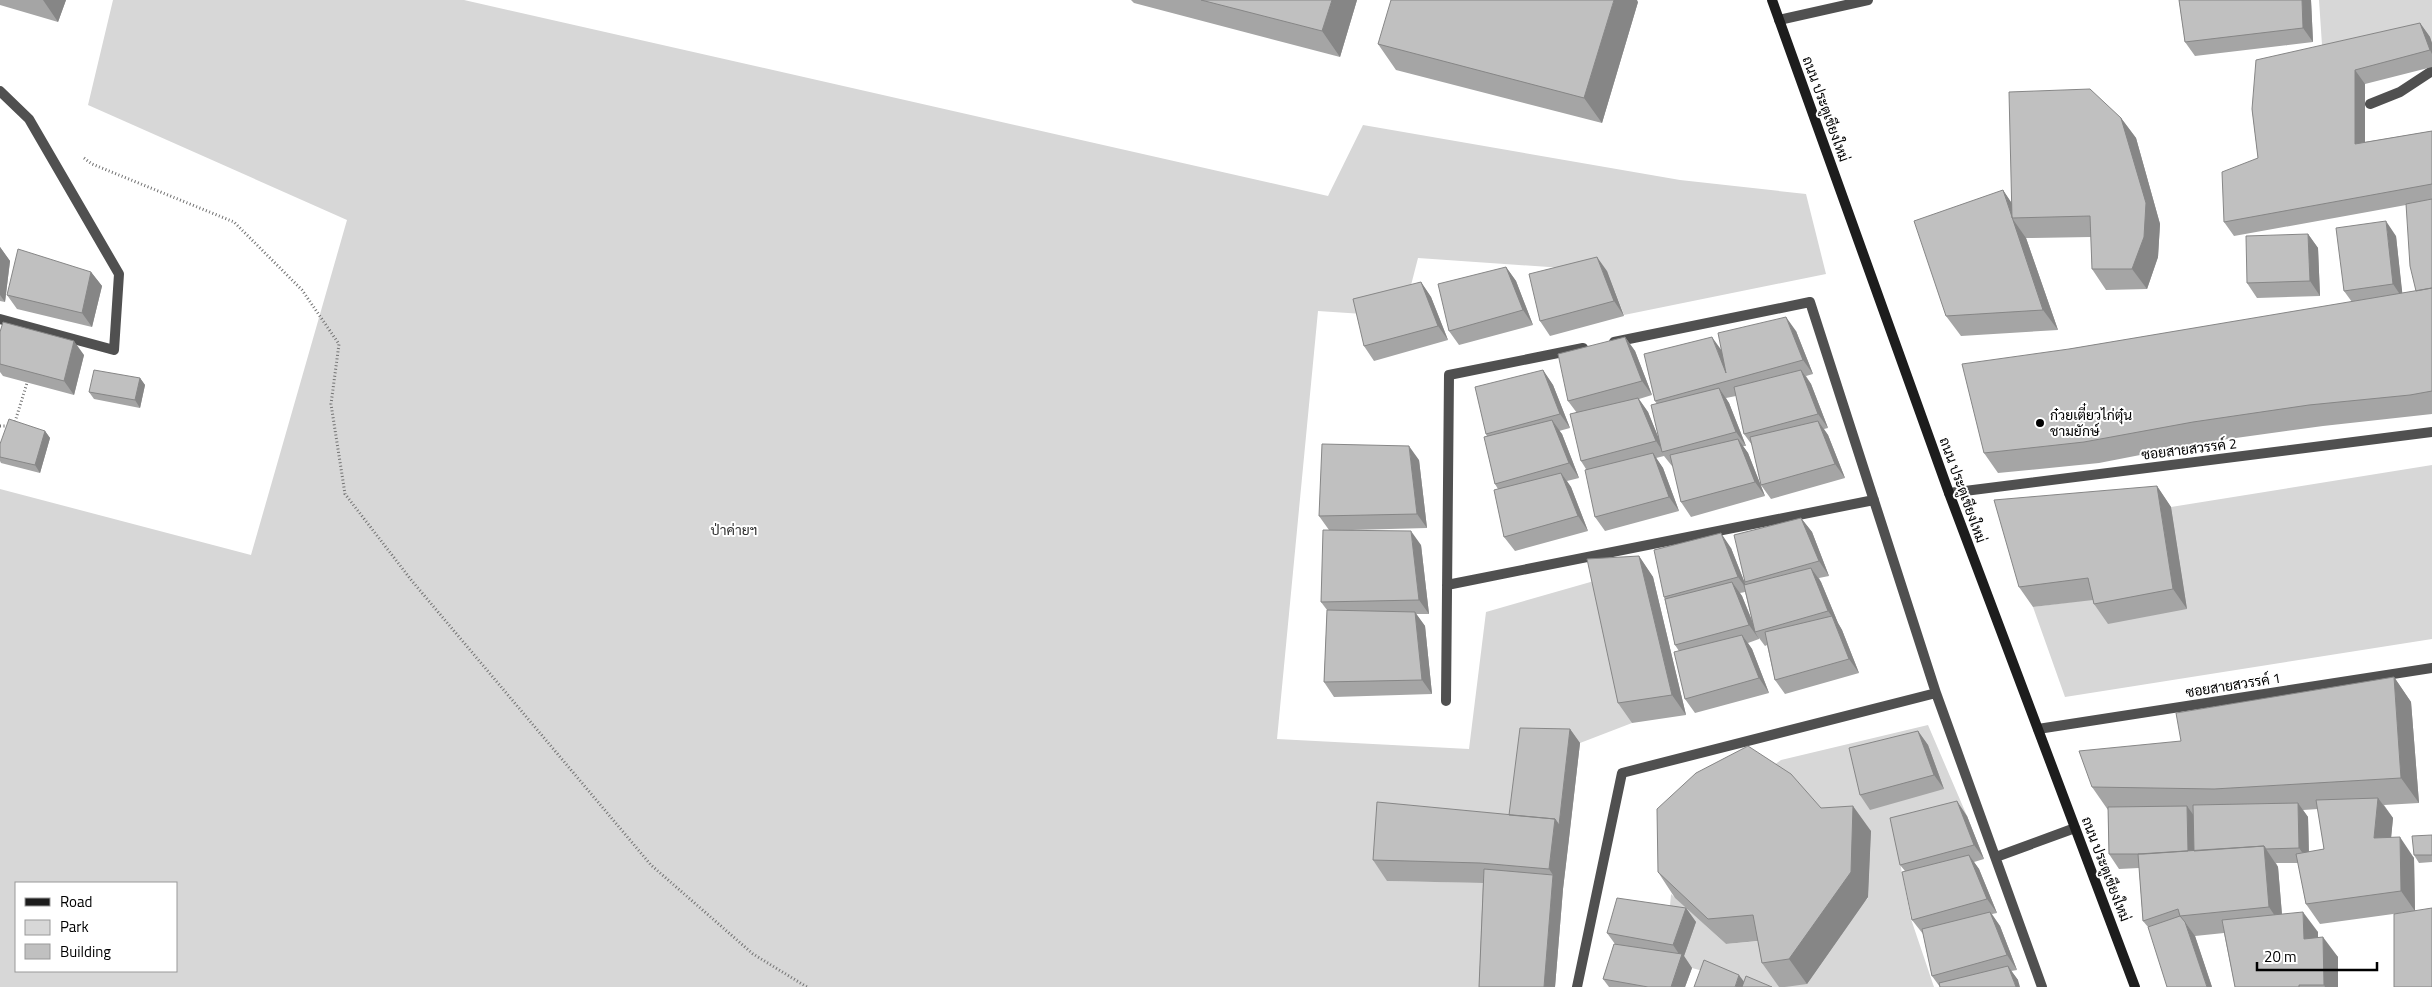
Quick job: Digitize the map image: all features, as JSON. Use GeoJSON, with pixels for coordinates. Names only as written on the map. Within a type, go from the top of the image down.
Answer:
{"type":"FeatureCollection","features":[{"type":"Feature","properties":{"kind":"main road","name":"ถนน ประตูเชียงใหม่"},"geometry":{"type":"LineString","coordinates":[[1772,0],[1949,493],[2136,987]]}},
{"type":"Feature","properties":{"kind":"lane"},"geometry":{"type":"LineString","coordinates":[[1780,20],[1868,0]]}},
{"type":"Feature","properties":{"kind":"lane"},"geometry":{"type":"LineString","coordinates":[[2370,104],[2400,92],[2432,71]]}},
{"type":"Feature","properties":{"kind":"lane"},"geometry":{"type":"LineString","coordinates":[[0,91],[29,119],[119,274],[114,350],[0,319]]}},
{"type":"Feature","properties":{"kind":"lane"},"geometry":{"type":"LineString","coordinates":[[1446,701],[1449,375],[1810,302],[1936,693],[2042,987]]}},
{"type":"Feature","properties":{"kind":"lane","name":"ซอยสายสวรรค์ 2"},"geometry":{"type":"LineString","coordinates":[[1949,493],[2432,432]]}},
{"type":"Feature","properties":{"kind":"lane"},"geometry":{"type":"LineString","coordinates":[[1447,585],[1874,500]]}},
{"type":"Feature","properties":{"kind":"lane","name":"ซอยสายสวรรค์ 1"},"geometry":{"type":"LineString","coordinates":[[2038,729],[2432,668]]}},
{"type":"Feature","properties":{"kind":"lane"},"geometry":{"type":"LineString","coordinates":[[1577,987],[1622,773],[1936,693]]}},
{"type":"Feature","properties":{"kind":"lane"},"geometry":{"type":"LineString","coordinates":[[1996,857],[2075,828]]}},
{"type":"Feature","properties":{"kind":"path"},"geometry":{"type":"LineString","coordinates":[[77,152],[92,164],[234,222],[302,290],[339,344],[331,404],[345,494],[412,581],[651,865],[753,954],[808,987]]}},
{"type":"Feature","properties":{"kind":"path"},"geometry":{"type":"LineString","coordinates":[[0,426],[14,426],[27,383]]}},
{"type":"Feature","properties":{"kind":"green space","name":"ป่าค่ายฯ"},"geometry":{"type":"Polygon","coordinates":[[[113,0],[464,0],[1328,196],[1363,125],[1680,180],[1806,194],[1826,274],[1624,315],[1607,271],[1418,258],[1409,293],[1363,314],[1318,311],[1277,739],[1469,749],[1486,612],[1601,579],[1632,723],[1580,743],[1530,743],[1518,835],[1387,881],[1494,883],[1490,987],[0,987],[0,489],[251,555],[347,220],[88,105],[113,0]]]}},
{"type":"Feature","properties":{"kind":"green space"},"geometry":{"type":"Polygon","coordinates":[[[2319,0],[2432,0],[2432,43],[2430,37],[2332,59],[2322,45],[2319,0]]]}},
{"type":"Feature","properties":{"kind":"green space"},"geometry":{"type":"Polygon","coordinates":[[[2432,465],[2432,639],[2065,697],[2033,607],[2102,598],[2187,609],[2171,507],[2432,465]]]}},
{"type":"Feature","properties":{"kind":"green space"},"geometry":{"type":"Polygon","coordinates":[[[1928,725],[1967,816],[1899,857],[1911,919],[1934,987],[1785,987],[1868,898],[1871,832],[1839,833],[1766,771],[1781,760],[1928,725]]]}},
{"type":"Feature","properties":{"kind":"green space"},"geometry":{"type":"Polygon","coordinates":[[[1671,894],[1726,944],[1771,940],[1780,987],[1744,987],[1714,974],[1692,968],[1683,959],[1669,919],[1671,894]]]}},
{"type":"Feature","properties":{"kind":"building"},"geometry":{"type":"Polygon","coordinates":[[[1201,0],[1332,0],[1322,31],[1201,0]]]}},
{"type":"Feature","properties":{"kind":"building"},"geometry":{"type":"Polygon","coordinates":[[[1391,0],[1614,0],[1584,98],[1378,44],[1391,0]]]}},
{"type":"Feature","properties":{"kind":"building"},"geometry":{"type":"Polygon","coordinates":[[[2179,0],[2302,0],[2303,28],[2185,42],[2179,0]]]}},
{"type":"Feature","properties":{"kind":"building"},"geometry":{"type":"Polygon","coordinates":[[[2420,23],[2430,50],[2355,70],[2355,144],[2432,131],[2432,184],[2224,222],[2222,172],[2258,158],[2252,109],[2256,60],[2420,23]]]}},
{"type":"Feature","properties":{"kind":"building"},"geometry":{"type":"Polygon","coordinates":[[[2090,89],[2121,118],[2146,203],[2144,237],[2132,269],[2092,269],[2090,216],[2012,218],[2009,92],[2090,89]]]}},
{"type":"Feature","properties":{"kind":"building"},"geometry":{"type":"Polygon","coordinates":[[[2003,190],[2043,310],[1946,316],[1914,221],[2003,190]]]}},
{"type":"Feature","properties":{"kind":"building"},"geometry":{"type":"Polygon","coordinates":[[[2432,199],[2432,288],[2416,291],[2410,266],[2406,204],[2432,199]]]}},
{"type":"Feature","properties":{"kind":"building"},"geometry":{"type":"Polygon","coordinates":[[[2386,221],[2393,284],[2344,291],[2336,228],[2386,221]]]}},
{"type":"Feature","properties":{"kind":"building"},"geometry":{"type":"Polygon","coordinates":[[[2308,234],[2310,281],[2247,283],[2246,236],[2308,234]]]}},
{"type":"Feature","properties":{"kind":"building"},"geometry":{"type":"Polygon","coordinates":[[[18,249],[91,272],[82,313],[7,295],[18,249]]]}},
{"type":"Feature","properties":{"kind":"building"},"geometry":{"type":"Polygon","coordinates":[[[1597,257],[1614,301],[1540,321],[1529,274],[1597,257]]]}},
{"type":"Feature","properties":{"kind":"building"},"geometry":{"type":"Polygon","coordinates":[[[1506,267],[1523,310],[1449,331],[1438,284],[1506,267]]]}},
{"type":"Feature","properties":{"kind":"building"},"geometry":{"type":"Polygon","coordinates":[[[1421,282],[1438,326],[1364,346],[1353,299],[1421,282]]]}},
{"type":"Feature","properties":{"kind":"building"},"geometry":{"type":"Polygon","coordinates":[[[2432,288],[2432,391],[2309,405],[2193,422],[2084,442],[1984,453],[1962,364],[2069,349],[2432,288]]]}},
{"type":"Feature","properties":{"kind":"building"},"geometry":{"type":"Polygon","coordinates":[[[1786,317],[1803,360],[1655,401],[1644,354],[1712,337],[1726,373],[1718,333],[1786,317]]]}},
{"type":"Feature","properties":{"kind":"building"},"geometry":{"type":"Polygon","coordinates":[[[3,322],[74,341],[64,381],[0,364],[0,332],[3,322]]]}},
{"type":"Feature","properties":{"kind":"building"},"geometry":{"type":"Polygon","coordinates":[[[1625,337],[1642,381],[1568,401],[1558,354],[1625,337]]]}},
{"type":"Feature","properties":{"kind":"building"},"geometry":{"type":"Polygon","coordinates":[[[94,370],[140,378],[135,400],[89,392],[94,370]]]}},
{"type":"Feature","properties":{"kind":"building"},"geometry":{"type":"Polygon","coordinates":[[[1543,370],[1560,414],[1486,434],[1475,387],[1543,370]]]}},
{"type":"Feature","properties":{"kind":"building"},"geometry":{"type":"Polygon","coordinates":[[[1801,370],[1818,414],[1744,434],[1734,387],[1801,370]]]}},
{"type":"Feature","properties":{"kind":"building"},"geometry":{"type":"Polygon","coordinates":[[[1719,388],[1736,432],[1662,452],[1651,405],[1719,388]]]}},
{"type":"Feature","properties":{"kind":"building"},"geometry":{"type":"Polygon","coordinates":[[[1638,398],[1656,441],[1581,461],[1570,414],[1638,398]]]}},
{"type":"Feature","properties":{"kind":"building"},"geometry":{"type":"Polygon","coordinates":[[[9,419],[45,431],[35,465],[0,457],[0,444],[9,419]]]}},
{"type":"Feature","properties":{"kind":"building"},"geometry":{"type":"Polygon","coordinates":[[[1552,420],[1569,463],[1495,484],[1484,437],[1552,420]]]}},
{"type":"Feature","properties":{"kind":"building"},"geometry":{"type":"Polygon","coordinates":[[[1818,421],[1835,464],[1761,485],[1750,437],[1818,421]]]}},
{"type":"Feature","properties":{"kind":"building"},"geometry":{"type":"Polygon","coordinates":[[[1738,439],[1755,482],[1681,502],[1670,455],[1738,439]]]}},
{"type":"Feature","properties":{"kind":"building"},"geometry":{"type":"Polygon","coordinates":[[[1322,444],[1409,446],[1417,514],[1319,516],[1322,444]]]}},
{"type":"Feature","properties":{"kind":"building"},"geometry":{"type":"Polygon","coordinates":[[[1653,453],[1669,497],[1595,517],[1585,470],[1653,453]]]}},
{"type":"Feature","properties":{"kind":"building"},"geometry":{"type":"Polygon","coordinates":[[[1561,473],[1578,516],[1504,537],[1494,490],[1561,473]]]}},
{"type":"Feature","properties":{"kind":"building"},"geometry":{"type":"Polygon","coordinates":[[[2157,486],[2173,589],[2094,604],[2088,578],[2019,587],[1994,500],[2157,486]]]}},
{"type":"Feature","properties":{"kind":"building"},"geometry":{"type":"Polygon","coordinates":[[[1801,518],[1819,561],[1745,582],[1734,535],[1801,518]]]}},
{"type":"Feature","properties":{"kind":"building"},"geometry":{"type":"Polygon","coordinates":[[[1323,530],[1411,531],[1419,600],[1321,602],[1323,530]]]}},
{"type":"Feature","properties":{"kind":"building"},"geometry":{"type":"Polygon","coordinates":[[[1721,533],[1738,577],[1664,597],[1654,550],[1721,533]]]}},
{"type":"Feature","properties":{"kind":"building"},"geometry":{"type":"Polygon","coordinates":[[[1639,556],[1672,695],[1618,703],[1587,559],[1639,556]]]}},
{"type":"Feature","properties":{"kind":"building"},"geometry":{"type":"Polygon","coordinates":[[[1811,568],[1828,611],[1755,632],[1744,585],[1811,568]]]}},
{"type":"Feature","properties":{"kind":"building"},"geometry":{"type":"Polygon","coordinates":[[[1732,582],[1749,625],[1675,645],[1665,599],[1732,582]]]}},
{"type":"Feature","properties":{"kind":"building"},"geometry":{"type":"Polygon","coordinates":[[[1327,610],[1415,612],[1422,680],[1324,682],[1327,610]]]}},
{"type":"Feature","properties":{"kind":"building"},"geometry":{"type":"Polygon","coordinates":[[[1832,616],[1849,659],[1775,680],[1765,632],[1832,616]]]}},
{"type":"Feature","properties":{"kind":"building"},"geometry":{"type":"Polygon","coordinates":[[[1742,635],[1759,678],[1685,699],[1674,652],[1742,635]]]}},
{"type":"Feature","properties":{"kind":"building"},"geometry":{"type":"Polygon","coordinates":[[[2394,677],[2401,778],[2214,789],[2092,787],[2079,751],[2181,741],[2176,713],[2394,677]]]}},
{"type":"Feature","properties":{"kind":"building"},"geometry":{"type":"Polygon","coordinates":[[[1520,728],[1570,729],[1559,825],[1555,819],[1509,815],[1520,728]]]}},
{"type":"Feature","properties":{"kind":"building"},"geometry":{"type":"Polygon","coordinates":[[[1918,731],[1934,775],[1860,795],[1849,748],[1918,731]]]}},
{"type":"Feature","properties":{"kind":"building"},"geometry":{"type":"Polygon","coordinates":[[[1748,746],[1791,774],[1821,808],[1853,806],[1851,872],[1789,959],[1762,963],[1753,915],[1708,919],[1658,872],[1657,809],[1696,773],[1748,746]]]}},
{"type":"Feature","properties":{"kind":"building"},"geometry":{"type":"Polygon","coordinates":[[[2378,798],[2374,838],[2400,837],[2401,891],[2306,904],[2296,854],[2324,849],[2316,800],[2378,798]]]}},
{"type":"Feature","properties":{"kind":"building"},"geometry":{"type":"Polygon","coordinates":[[[1957,801],[1974,845],[1900,865],[1890,818],[1957,801]]]}},
{"type":"Feature","properties":{"kind":"building"},"geometry":{"type":"Polygon","coordinates":[[[1377,802],[1555,819],[1549,869],[1480,863],[1373,860],[1377,802]]]}},
{"type":"Feature","properties":{"kind":"building"},"geometry":{"type":"Polygon","coordinates":[[[2298,803],[2299,848],[2266,849],[2264,846],[2194,851],[2193,805],[2298,803]]]}},
{"type":"Feature","properties":{"kind":"building"},"geometry":{"type":"Polygon","coordinates":[[[2187,806],[2188,851],[2109,854],[2108,807],[2187,806]]]}},
{"type":"Feature","properties":{"kind":"building"},"geometry":{"type":"Polygon","coordinates":[[[2432,835],[2432,855],[2414,855],[2412,836],[2432,835]]]}},
{"type":"Feature","properties":{"kind":"building"},"geometry":{"type":"Polygon","coordinates":[[[2264,846],[2269,907],[2180,916],[2178,909],[2143,921],[2138,854],[2264,846]]]}},
{"type":"Feature","properties":{"kind":"building"},"geometry":{"type":"Polygon","coordinates":[[[1969,855],[1987,899],[1912,920],[1902,872],[1969,855]]]}},
{"type":"Feature","properties":{"kind":"building"},"geometry":{"type":"Polygon","coordinates":[[[1484,869],[1553,875],[1544,987],[1479,987],[1484,869]]]}},
{"type":"Feature","properties":{"kind":"building"},"geometry":{"type":"Polygon","coordinates":[[[1617,898],[1686,908],[1673,945],[1607,933],[1617,898]]]}},
{"type":"Feature","properties":{"kind":"building"},"geometry":{"type":"Polygon","coordinates":[[[2432,908],[2432,987],[2394,987],[2394,914],[2432,908]]]}},
{"type":"Feature","properties":{"kind":"building"},"geometry":{"type":"Polygon","coordinates":[[[1990,912],[2007,955],[1932,976],[1922,929],[1990,912]]]}},
{"type":"Feature","properties":{"kind":"building"},"geometry":{"type":"Polygon","coordinates":[[[2303,912],[2304,939],[2323,937],[2324,985],[2235,987],[2222,920],[2303,912]]]}},
{"type":"Feature","properties":{"kind":"building"},"geometry":{"type":"Polygon","coordinates":[[[2180,916],[2185,922],[2207,987],[2167,987],[2148,927],[2180,916]]]}},
{"type":"Feature","properties":{"kind":"building"},"geometry":{"type":"Polygon","coordinates":[[[1614,944],[1682,954],[1671,987],[1648,987],[1603,979],[1614,944]]]}},
{"type":"Feature","properties":{"kind":"building"},"geometry":{"type":"Polygon","coordinates":[[[1704,960],[1739,975],[1735,987],[1694,987],[1704,960]]]}},
{"type":"Feature","properties":{"kind":"building"},"geometry":{"type":"Polygon","coordinates":[[[2008,966],[2016,987],[1940,987],[1939,983],[2008,966]]]}},
{"type":"Feature","properties":{"kind":"building"},"geometry":{"type":"Polygon","coordinates":[[[1746,976],[1772,987],[1742,987],[1746,976]]]}},
{"type":"Feature","properties":{"kind":"place","name":"ก๋วยเตี๋ยวไก่ตุ๋น ชามยักษ์"},"geometry":{"type":"Point","coordinates":[2040,423]}}]}
